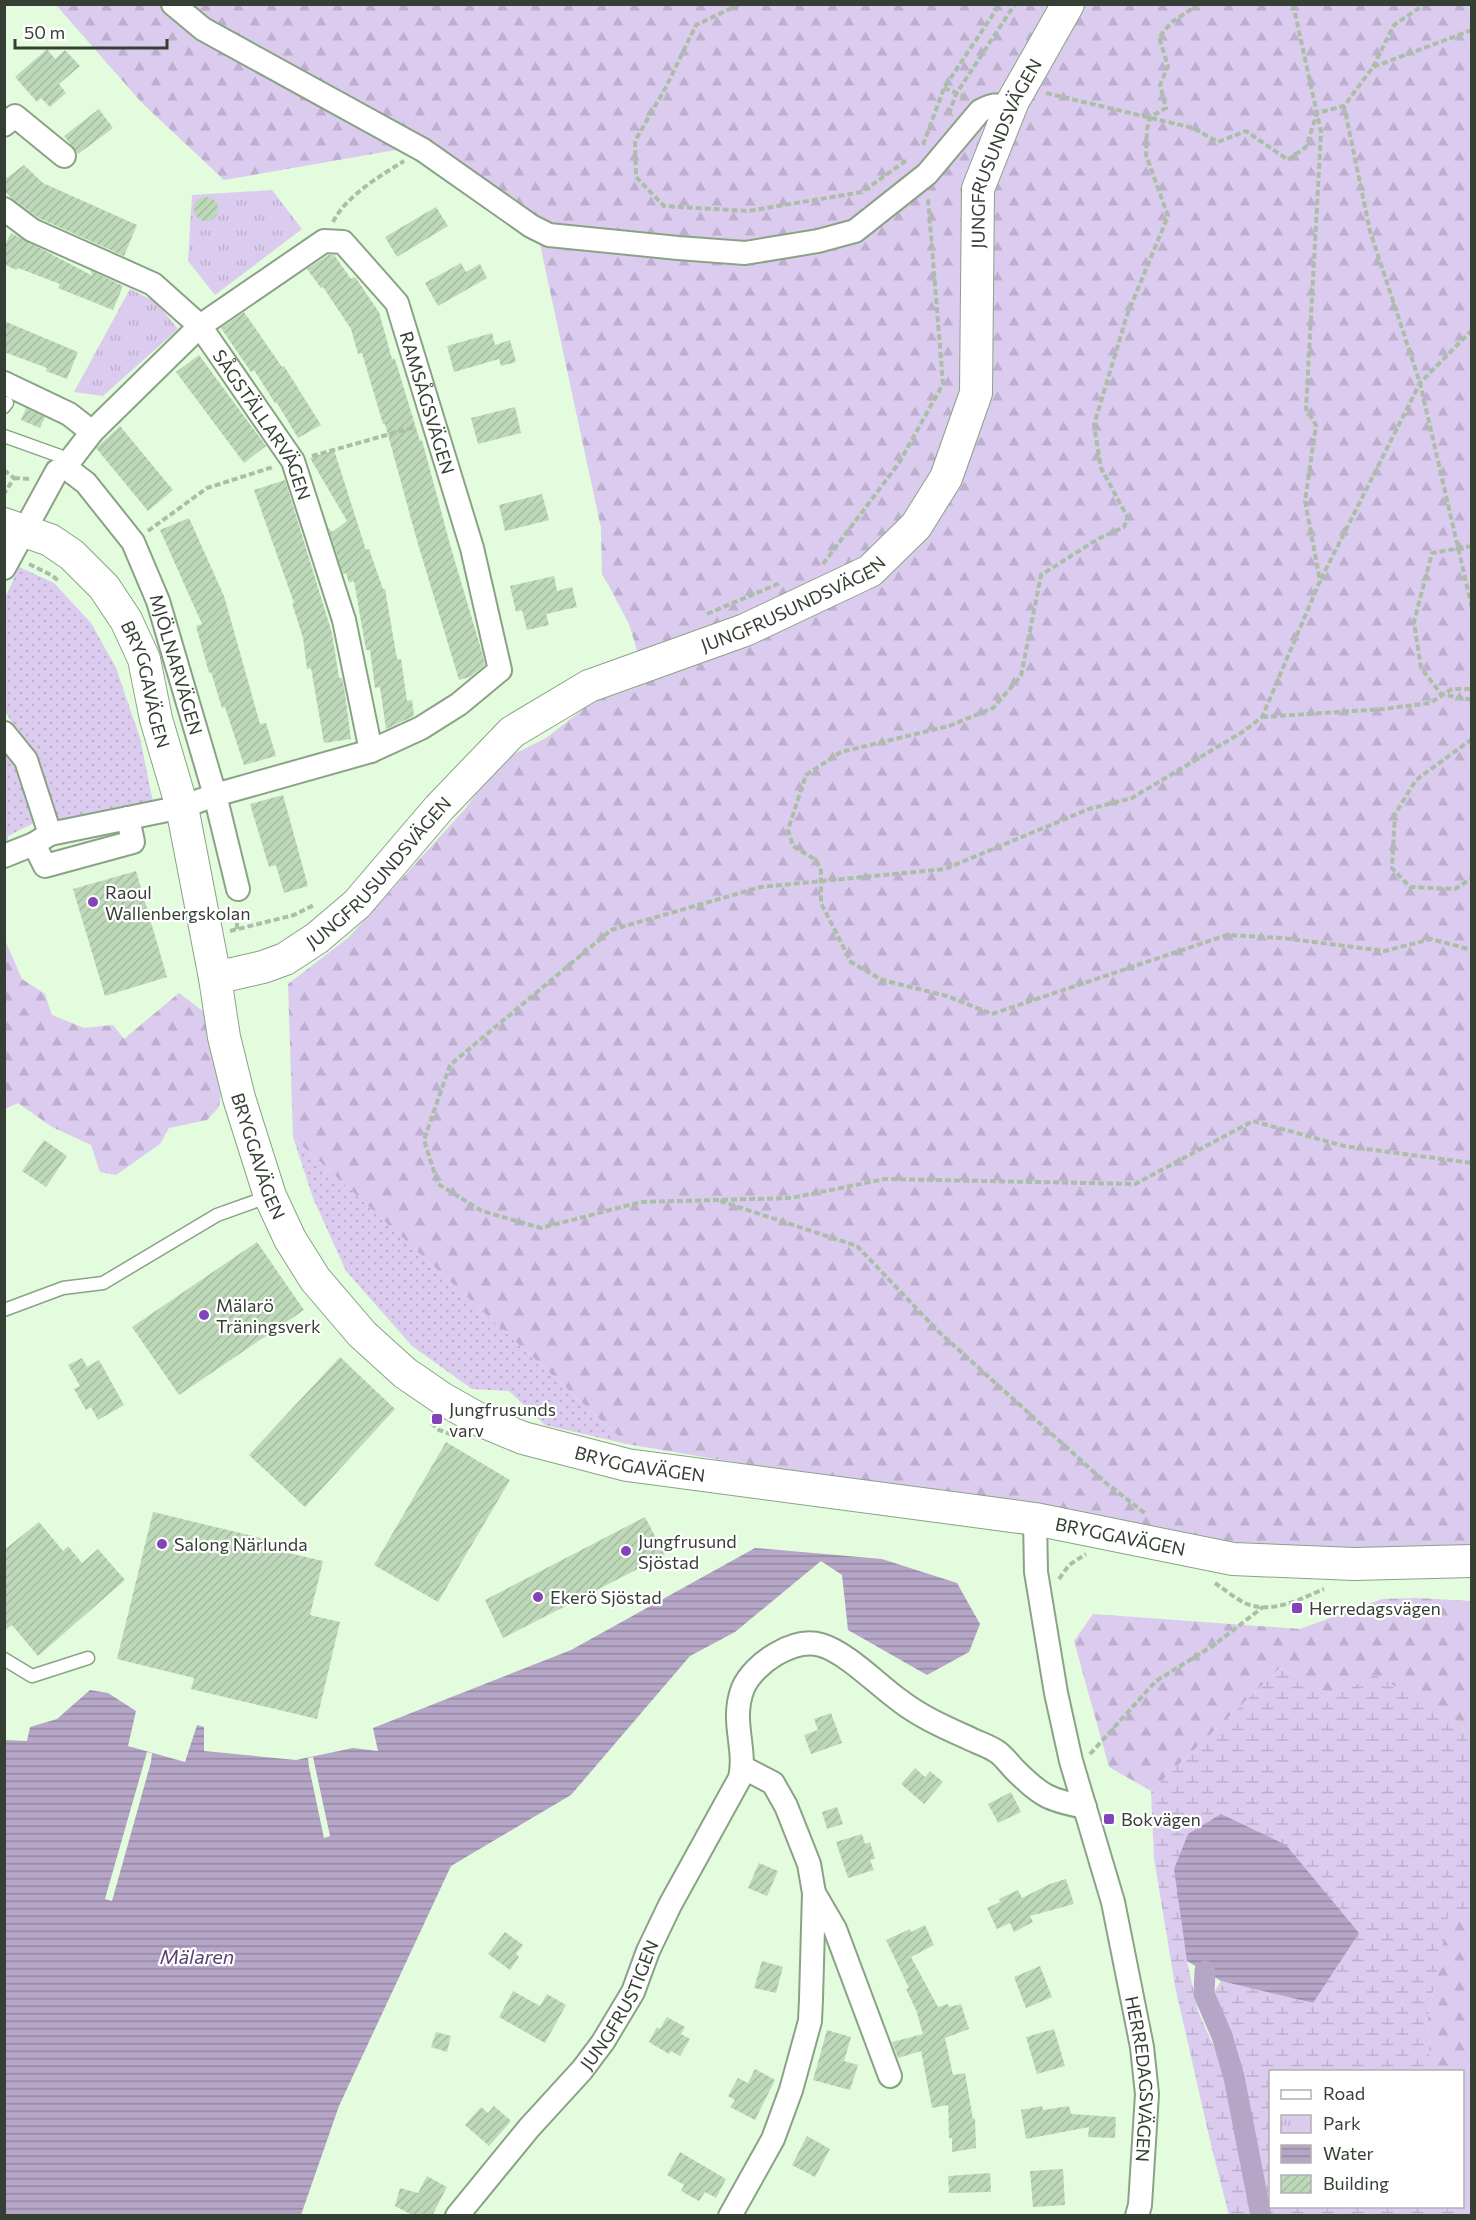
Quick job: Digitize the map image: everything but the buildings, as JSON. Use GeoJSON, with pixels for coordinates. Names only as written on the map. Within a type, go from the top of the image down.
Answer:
{"type":"FeatureCollection","features":[{"type":"Feature","properties":{"kind":"main road","name":"JUNGFRUSUNDSVÄGEN"},"geometry":{"type":"LineString","coordinates":[[215,978],[263,967],[285,959],[317,938],[357,904],[439,808],[512,732],[588,686],[745,630],[870,571],[916,526],[946,478],[976,393],[978,189],[1011,105],[1068,4]]}},
{"type":"Feature","properties":{"kind":"main road","name":"BRYGGAVÄGEN"},"geometry":{"type":"LineString","coordinates":[[15,527],[50,540],[72,555],[104,587],[126,620],[144,659],[156,719],[182,807],[224,1037],[239,1098],[270,1196],[290,1239],[315,1279],[362,1334],[405,1372],[443,1399],[482,1421],[523,1438],[627,1465],[1035,1519],[1233,1559],[1354,1564],[1472,1561]]}},
{"type":"Feature","properties":{"kind":"street"},"geometry":{"type":"LineString","coordinates":[[173,4],[203,29],[423,150],[531,226],[549,235],[745,253],[818,241],[855,231],[927,174],[980,111],[992,105],[1011,105]]}},
{"type":"Feature","properties":{"kind":"street"},"geometry":{"type":"LineString","coordinates":[[4,125],[15,116],[64,156]]}},
{"type":"Feature","properties":{"kind":"street","name":"SÅGSTÄLLARVÄGEN"},"geometry":{"type":"LineString","coordinates":[[4,209],[32,230],[153,284],[200,326],[293,461],[344,620],[371,751]]}},
{"type":"Feature","properties":{"kind":"street"},"geometry":{"type":"LineString","coordinates":[[7,563],[15,527],[57,471],[68,463],[92,432],[200,326],[324,242]]}},
{"type":"Feature","properties":{"kind":"street","name":"RAMSÅGSVÄGEN"},"geometry":{"type":"LineString","coordinates":[[4,856],[42,839],[182,807],[215,795],[371,751],[421,728],[459,704],[500,670],[472,548],[397,303],[343,242],[324,242]]}},
{"type":"Feature","properties":{"kind":"street"},"geometry":{"type":"LineString","coordinates":[[5,398],[69,414],[92,432]]}},
{"type":"Feature","properties":{"kind":"street","name":"MJÖLNARVÄGEN"},"geometry":{"type":"LineString","coordinates":[[68,463],[133,542],[158,601],[215,795],[238,889]]}},
{"type":"Feature","properties":{"kind":"street"},"geometry":{"type":"LineString","coordinates":[[4,733],[26,760],[42,839],[45,866],[133,842],[128,818]]}},
{"type":"Feature","properties":{"kind":"street","name":"HERREDAGSVÄGEN"},"geometry":{"type":"LineString","coordinates":[[1035,1519],[1036,1572],[1052,1670],[1071,1761],[1113,1902],[1142,2047],[1147,2094],[1140,2205],[1137,2216]]}},
{"type":"Feature","properties":{"kind":"street"},"geometry":{"type":"LineString","coordinates":[[730,2216],[772,2139],[803,2051],[810,2021],[814,1893],[808,1864],[773,1784],[742,1767],[736,1721],[744,1685],[756,1669],[772,1656],[794,1645],[821,1644],[846,1658],[917,1713],[996,1751],[1037,1791],[1056,1802],[1085,1807]]}},
{"type":"Feature","properties":{"kind":"street","name":"JUNGFRUSTIGEN"},"geometry":{"type":"LineString","coordinates":[[457,2216],[529,2128],[582,2070],[608,2035],[633,1992],[648,1951],[670,1905],[740,1778],[742,1767]]}},
{"type":"Feature","properties":{"kind":"street"},"geometry":{"type":"LineString","coordinates":[[814,1893],[835,1929],[890,2076]]}},
{"type":"Feature","properties":{"kind":"lane"},"geometry":{"type":"LineString","coordinates":[[4,436],[68,463]]}},
{"type":"Feature","properties":{"kind":"lane"},"geometry":{"type":"LineString","coordinates":[[4,1310],[63,1288],[103,1284],[217,1215],[270,1196]]}},
{"type":"Feature","properties":{"kind":"lane"},"geometry":{"type":"LineString","coordinates":[[4,1659],[32,1676],[88,1658]]}},
{"type":"Feature","properties":{"kind":"path"},"geometry":{"type":"LineString","coordinates":[[740,4],[696,25],[666,87],[635,141],[636,177],[664,206],[748,211],[862,192],[911,158]]}},
{"type":"Feature","properties":{"kind":"path"},"geometry":{"type":"LineString","coordinates":[[921,151],[944,88],[1000,4]]}},
{"type":"Feature","properties":{"kind":"path"},"geometry":{"type":"LineString","coordinates":[[945,124],[956,94],[1015,4]]}},
{"type":"Feature","properties":{"kind":"path"},"geometry":{"type":"LineString","coordinates":[[1199,4],[1172,22],[1159,37],[1168,66],[1160,85],[1166,108],[1150,117],[1146,155],[1168,216],[1127,315],[1094,425],[1101,468],[1128,518],[1124,527],[1098,539],[1041,575],[1021,676],[993,708],[949,726],[841,753],[806,775],[788,830],[793,846],[816,860],[822,871],[821,903],[851,962],[882,980],[947,996],[992,1014],[1227,935],[1281,938],[1385,951],[1431,939],[1472,950]]}},
{"type":"Feature","properties":{"kind":"path"},"geometry":{"type":"LineString","coordinates":[[1293,4],[1321,132],[1306,409],[1316,425],[1305,501],[1320,580]]}},
{"type":"Feature","properties":{"kind":"path"},"geometry":{"type":"LineString","coordinates":[[1317,112],[1344,106],[1373,67],[1394,25],[1425,4]]}},
{"type":"Feature","properties":{"kind":"path"},"geometry":{"type":"LineString","coordinates":[[1373,67],[1472,30]]}},
{"type":"Feature","properties":{"kind":"path"},"geometry":{"type":"LineString","coordinates":[[944,88],[967,97]]}},
{"type":"Feature","properties":{"kind":"path"},"geometry":{"type":"LineString","coordinates":[[1011,105],[1044,92],[1193,128],[1218,142],[1246,131],[1288,160],[1306,147],[1317,112]]}},
{"type":"Feature","properties":{"kind":"path"},"geometry":{"type":"LineString","coordinates":[[1344,106],[1370,231],[1420,383],[1472,608]]}},
{"type":"Feature","properties":{"kind":"path"},"geometry":{"type":"LineString","coordinates":[[324,242],[335,217],[349,200],[383,174],[423,150]]}},
{"type":"Feature","properties":{"kind":"path"},"geometry":{"type":"LineString","coordinates":[[813,568],[824,564],[899,463],[943,384],[927,174]]}},
{"type":"Feature","properties":{"kind":"path"},"geometry":{"type":"LineString","coordinates":[[1472,330],[1420,383],[1320,580],[1262,717],[1244,731],[1132,798],[1089,809],[945,869],[761,887],[611,930],[450,1065],[424,1140],[438,1184],[482,1211],[541,1228],[641,1202],[791,1198],[885,1179],[1135,1184],[1253,1121],[1344,1146],[1472,1163]]}},
{"type":"Feature","properties":{"kind":"path"},"geometry":{"type":"LineString","coordinates":[[4,470],[14,478],[4,494]]}},
{"type":"Feature","properties":{"kind":"path"},"geometry":{"type":"LineString","coordinates":[[1472,546],[1432,553],[1414,622],[1421,668],[1442,694],[1472,700]]}},
{"type":"Feature","properties":{"kind":"path"},"geometry":{"type":"LineString","coordinates":[[7,563],[51,575],[60,582]]}},
{"type":"Feature","properties":{"kind":"path"},"geometry":{"type":"LineString","coordinates":[[704,616],[780,583]]}},
{"type":"Feature","properties":{"kind":"path"},"geometry":{"type":"LineString","coordinates":[[1262,717],[1384,709],[1430,703],[1452,689],[1472,689]]}},
{"type":"Feature","properties":{"kind":"path"},"geometry":{"type":"LineString","coordinates":[[1472,739],[1416,780],[1395,814],[1392,868],[1410,887],[1455,889],[1472,878]]}},
{"type":"Feature","properties":{"kind":"path"},"geometry":{"type":"LineString","coordinates":[[237,929],[294,915],[320,902]]}},
{"type":"Feature","properties":{"kind":"path"},"geometry":{"type":"LineString","coordinates":[[717,1200],[857,1246],[939,1332],[1106,1483],[1147,1515]]}},
{"type":"Feature","properties":{"kind":"path"},"geometry":{"type":"LineString","coordinates":[[430,1423],[439,1430],[459,1438]]}},
{"type":"Feature","properties":{"kind":"path"},"geometry":{"type":"LineString","coordinates":[[1090,1755],[1156,1681],[1214,1645],[1263,1607]]}},
{"type":"Feature","properties":{"kind":"green space"},"geometry":{"type":"Polygon","coordinates":[[[56,5],[1471,5],[1471,1550],[1239,1548],[627,1444],[293,1137],[288,984],[348,938],[465,809],[500,761],[546,738],[591,703],[647,683],[629,624],[602,573],[601,528],[535,221],[424,145],[224,180],[142,103],[56,5]]]}},
{"type":"Feature","properties":{"kind":"green space"},"geometry":{"type":"Polygon","coordinates":[[[272,190],[302,229],[215,295],[188,261],[192,195],[272,190]]]}},
{"type":"Feature","properties":{"kind":"green space"},"geometry":{"type":"Polygon","coordinates":[[[130,289],[156,302],[178,329],[103,396],[74,392],[130,289]]]}},
{"type":"Feature","properties":{"kind":"green space"},"geometry":{"type":"Polygon","coordinates":[[[19,567],[54,583],[91,623],[116,668],[140,738],[153,802],[55,825],[43,776],[5,711],[5,598],[19,567]]]}},
{"type":"Feature","properties":{"kind":"green space"},"geometry":{"type":"Polygon","coordinates":[[[4,747],[12,756],[34,823],[8,836],[7,844],[4,845],[4,747]]]}},
{"type":"Feature","properties":{"kind":"green space"},"geometry":{"type":"Polygon","coordinates":[[[5,940],[22,979],[45,994],[52,1015],[84,1028],[113,1025],[124,1039],[179,993],[204,1012],[221,1092],[219,1107],[207,1120],[169,1128],[160,1144],[116,1175],[100,1172],[91,1145],[52,1127],[18,1103],[5,1109],[5,940]]]}},
{"type":"Feature","properties":{"kind":"green space"},"geometry":{"type":"Polygon","coordinates":[[[293,1137],[627,1444],[545,1425],[509,1391],[472,1389],[412,1346],[346,1271],[313,1198],[293,1137]]]}},
{"type":"Feature","properties":{"kind":"green space"},"geometry":{"type":"Polygon","coordinates":[[[1382,1599],[1471,1601],[1471,1748],[1460,1722],[1335,1696],[1280,1668],[1151,1791],[1109,1767],[1074,1641],[1093,1614],[1300,1629],[1382,1599]]]}},
{"type":"Feature","properties":{"kind":"green space"},"geometry":{"type":"Polygon","coordinates":[[[1280,1668],[1335,1696],[1375,1675],[1460,1722],[1471,1748],[1471,1909],[1449,1912],[1427,2023],[1430,2070],[1269,2070],[1269,2208],[1456,2208],[1461,2215],[1270,2215],[1232,2039],[1211,1997],[1221,1981],[1313,2003],[1187,1961],[1198,2011],[1221,2063],[1252,2215],[1229,2215],[1175,1986],[1154,1858],[1151,1791],[1280,1668]]]}},
{"type":"Feature","properties":{"kind":"green space"},"geometry":{"type":"Polygon","coordinates":[[[1471,1909],[1471,2215],[1461,2215],[1456,2208],[1464,2208],[1464,2070],[1430,2070],[1427,2023],[1449,1911],[1471,1909]]]}},
{"type":"Feature","properties":{"kind":"water","name":"Mälaren"},"geometry":{"type":"Polygon","coordinates":[[[755,1548],[882,1559],[957,1583],[980,1624],[969,1652],[927,1675],[848,1630],[842,1575],[821,1561],[735,1632],[690,1656],[571,1795],[451,1866],[339,2106],[301,2215],[5,2216],[5,1740],[27,1741],[30,1727],[57,1719],[90,1690],[108,1693],[136,1711],[128,1746],[185,1762],[197,1725],[204,1727],[204,1751],[296,1760],[353,1748],[378,1751],[373,1728],[571,1650],[755,1548]]]}},
{"type":"Feature","properties":{"kind":"water"},"geometry":{"type":"Polygon","coordinates":[[[1221,1814],[1286,1845],[1359,1933],[1313,2003],[1221,1981],[1187,1961],[1174,1869],[1188,1834],[1221,1814]]]}},
{"type":"Feature","properties":{"kind":"pier"},"geometry":{"type":"Polygon","coordinates":[[[147,1752],[152,1753],[151,1762],[112,1901],[105,1899],[147,1752]]]}},
{"type":"Feature","properties":{"kind":"pier"},"geometry":{"type":"Polygon","coordinates":[[[313,1757],[330,1836],[324,1838],[309,1767],[308,1758],[313,1757]]]}},
{"type":"Feature","properties":{"kind":"waterway"},"geometry":{"type":"LineString","coordinates":[[1205,1971],[1204,1994],[1222,2036],[1234,2077],[1261,2216]]}},
{"type":"Feature","properties":{"kind":"place","name":"Raoul Wallenbergskolan"},"geometry":{"type":"Point","coordinates":[93,902]}},
{"type":"Feature","properties":{"kind":"place","name":"Mälarö Träningsverk"},"geometry":{"type":"Point","coordinates":[204,1315]}},
{"type":"Feature","properties":{"kind":"place","name":"Jungfrusunds varv"},"geometry":{"type":"Point","coordinates":[437,1419]}},
{"type":"Feature","properties":{"kind":"place","name":"Salong Närlunda"},"geometry":{"type":"Point","coordinates":[162,1544]}},
{"type":"Feature","properties":{"kind":"place","name":"Jungfrusund Sjöstad"},"geometry":{"type":"Point","coordinates":[626,1551]}},
{"type":"Feature","properties":{"kind":"place","name":"Ekerö Sjöstad"},"geometry":{"type":"Point","coordinates":[538,1597]}},
{"type":"Feature","properties":{"kind":"place","name":"Herredagsvägen"},"geometry":{"type":"Point","coordinates":[1297,1608]}},
{"type":"Feature","properties":{"kind":"place","name":"Bokvägen"},"geometry":{"type":"Point","coordinates":[1109,1819]}}]}
